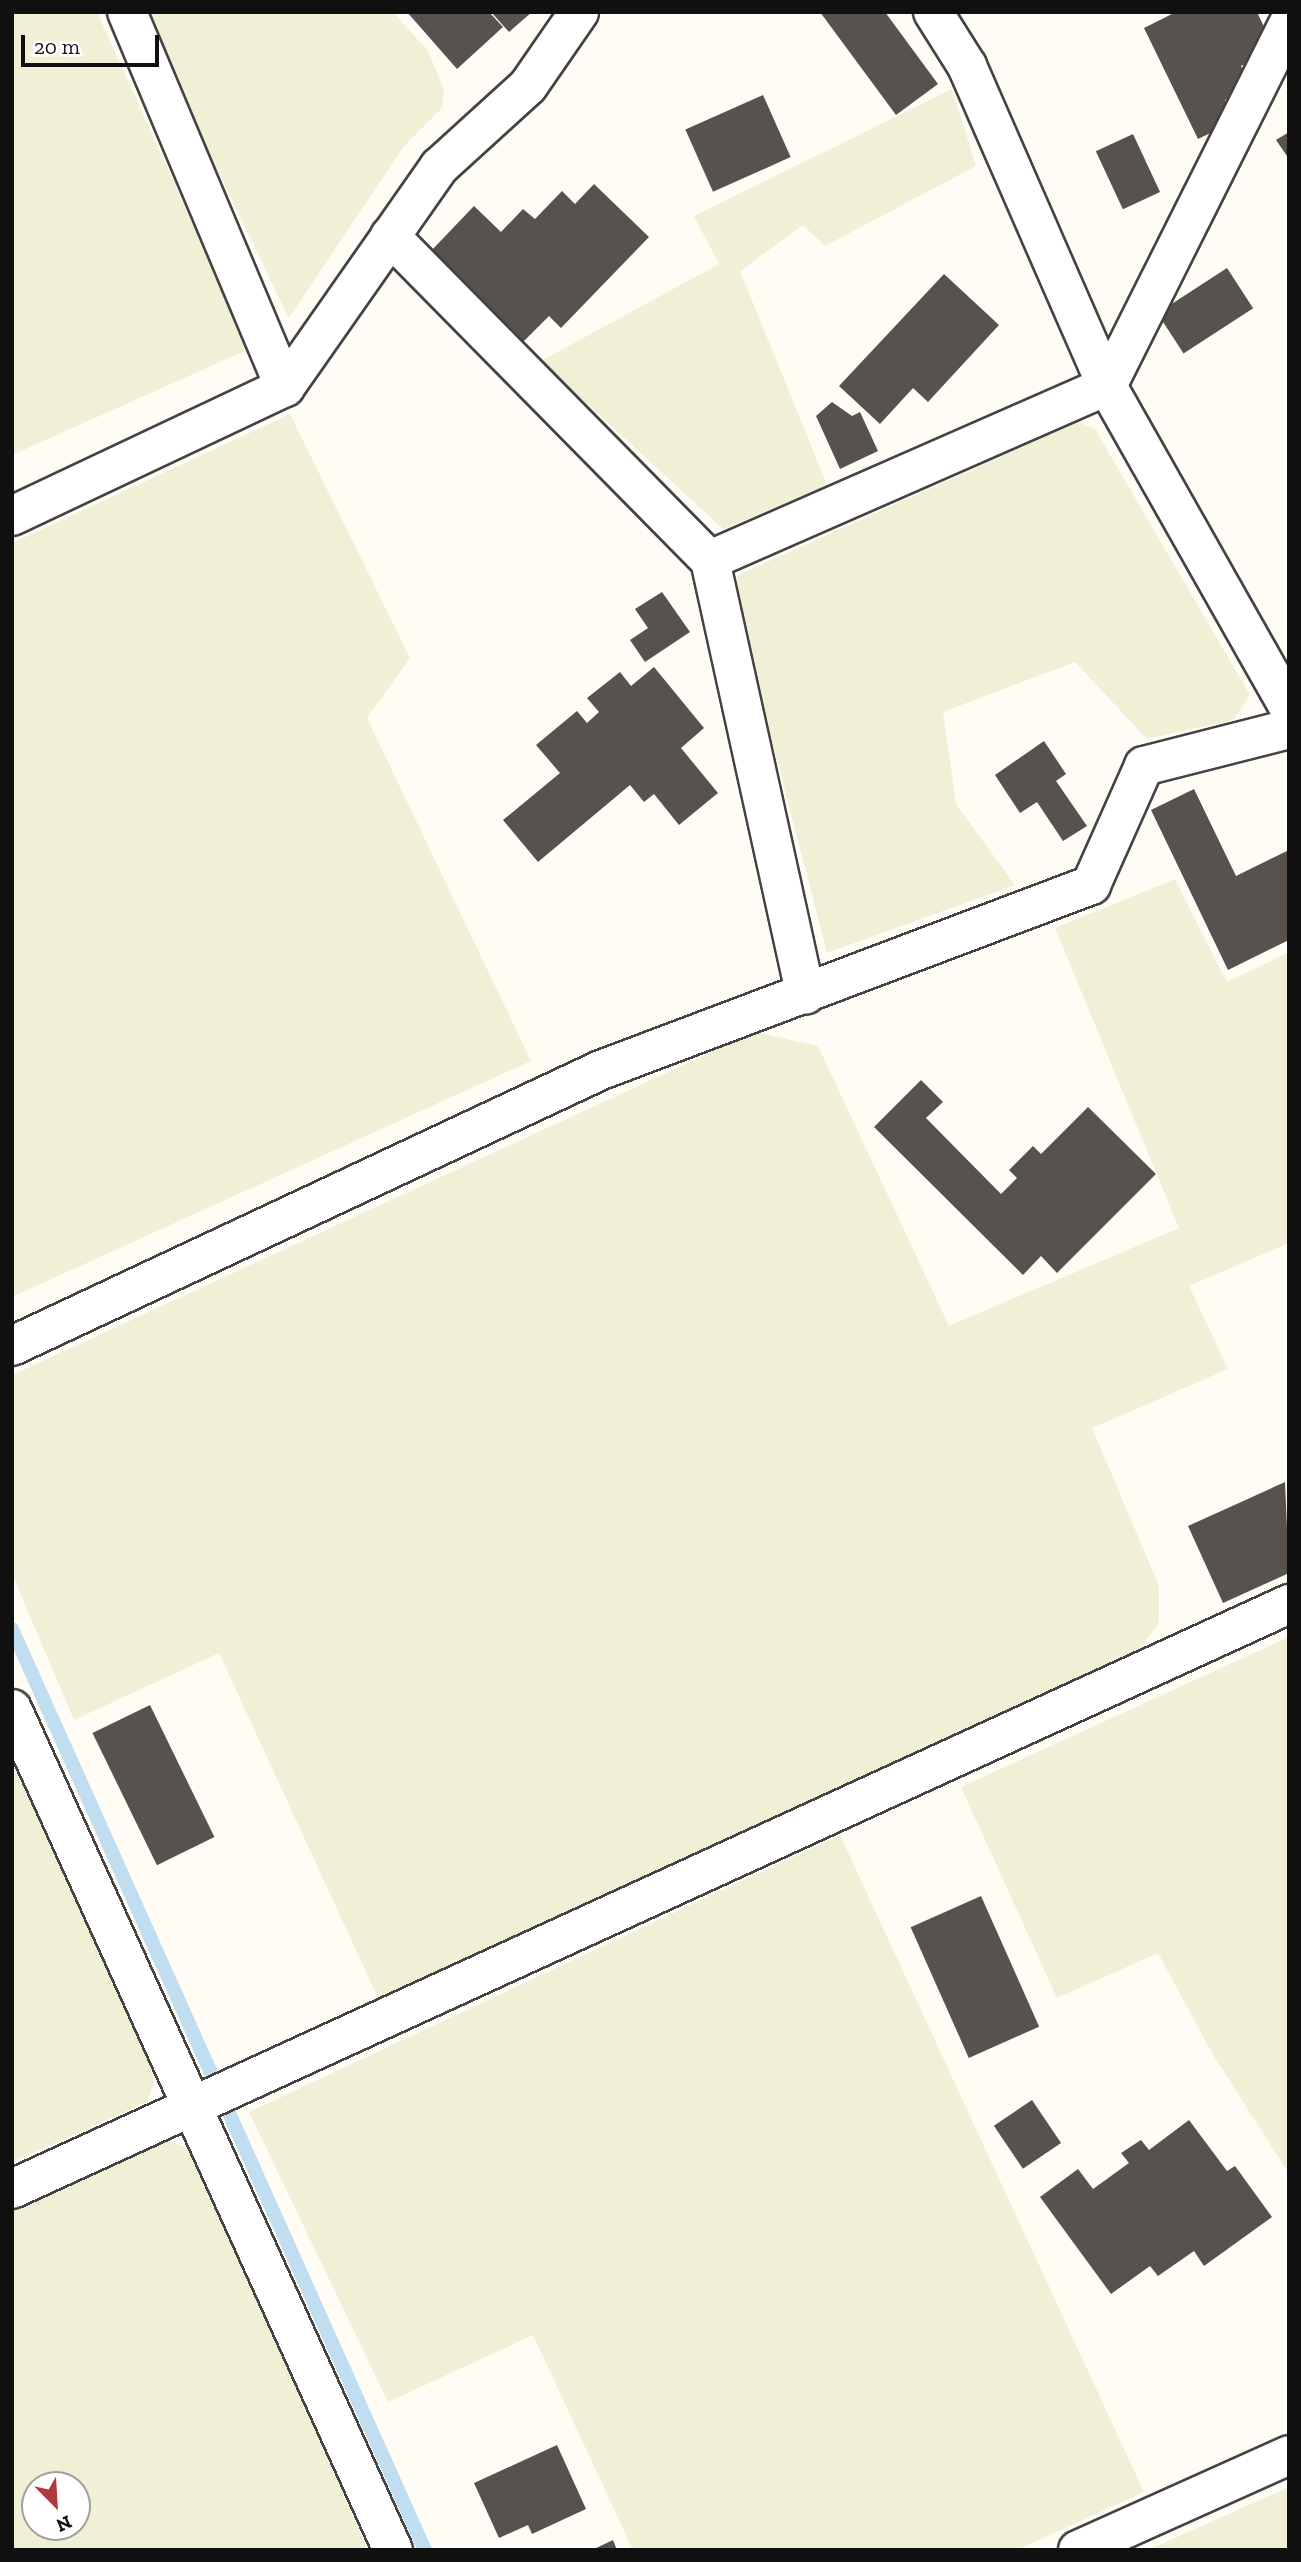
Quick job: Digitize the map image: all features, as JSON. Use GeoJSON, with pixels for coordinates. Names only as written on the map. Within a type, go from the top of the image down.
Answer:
{"type":"FeatureCollection","features":[{"type":"Feature","properties":{"kind":"street"},"geometry":{"type":"LineString","coordinates":[[127,12],[285,387]]}},
{"type":"Feature","properties":{"kind":"street"},"geometry":{"type":"LineString","coordinates":[[12,516],[285,387],[439,167],[528,86],[579,12]]}},
{"type":"Feature","properties":{"kind":"street"},"geometry":{"type":"LineString","coordinates":[[933,12],[967,66],[1107,386],[1289,708]]}},
{"type":"Feature","properties":{"kind":"street"},"geometry":{"type":"LineString","coordinates":[[710,560],[1107,386],[1289,22]]}},
{"type":"Feature","properties":{"kind":"street"},"geometry":{"type":"LineString","coordinates":[[390,236],[710,560],[806,995]]}},
{"type":"Feature","properties":{"kind":"street"},"geometry":{"type":"LineString","coordinates":[[12,1346],[601,1070],[806,995],[1091,885],[1144,766],[1289,729]]}},
{"type":"Feature","properties":{"kind":"street"},"geometry":{"type":"LineString","coordinates":[[12,2189],[1289,1604]]}},
{"type":"Feature","properties":{"kind":"street"},"geometry":{"type":"LineString","coordinates":[[12,1709],[393,2550]]}},
{"type":"Feature","properties":{"kind":"street"},"geometry":{"type":"LineString","coordinates":[[1078,2550],[1289,2455]]}},
{"type":"Feature","properties":{"kind":"shaded area"},"geometry":{"type":"Polygon","coordinates":[[[12,12],[97,12],[249,349],[12,455],[12,12]]]}},
{"type":"Feature","properties":{"kind":"shaded area"},"geometry":{"type":"Polygon","coordinates":[[[141,12],[393,12],[428,51],[444,90],[442,108],[404,146],[289,318],[141,12]]]}},
{"type":"Feature","properties":{"kind":"shaded area"},"geometry":{"type":"Polygon","coordinates":[[[952,89],[976,166],[825,246],[803,225],[740,271],[827,485],[723,529],[541,361],[719,264],[694,216],[952,89]]]}},
{"type":"Feature","properties":{"kind":"shaded area"},"geometry":{"type":"Polygon","coordinates":[[[290,414],[410,658],[367,718],[531,1061],[12,1297],[12,543],[290,414]]]}},
{"type":"Feature","properties":{"kind":"shaded area"},"geometry":{"type":"Polygon","coordinates":[[[1078,422],[1095,429],[1250,695],[1233,720],[1147,739],[1075,662],[943,712],[956,804],[1015,885],[827,953],[732,587],[738,575],[1078,422]]]}},
{"type":"Feature","properties":{"kind":"shaded area"},"geometry":{"type":"Polygon","coordinates":[[[1175,879],[1227,982],[1289,952],[1289,1243],[1189,1286],[1228,1369],[1092,1428],[1159,1586],[1159,1623],[1132,1658],[379,2000],[219,1653],[74,1720],[12,1574],[12,1375],[755,1032],[818,1046],[949,1326],[1179,1228],[1055,928],[1175,879]]]}},
{"type":"Feature","properties":{"kind":"shaded area"},"geometry":{"type":"Polygon","coordinates":[[[1289,1637],[1289,2174],[1212,2053],[1158,1953],[1057,1998],[961,1787],[1289,1637]]]}},
{"type":"Feature","properties":{"kind":"shaded area"},"geometry":{"type":"Polygon","coordinates":[[[12,1756],[158,2071],[147,2102],[12,2162],[12,1756]]]}},
{"type":"Feature","properties":{"kind":"shaded area"},"geometry":{"type":"Polygon","coordinates":[[[840,1835],[1144,2492],[1017,2550],[633,2550],[533,2335],[388,2402],[249,2112],[840,1835]]]}},
{"type":"Feature","properties":{"kind":"shaded area"},"geometry":{"type":"Polygon","coordinates":[[[158,2137],[193,2150],[368,2550],[12,2550],[12,2206],[158,2137]]]}},
{"type":"Feature","properties":{"kind":"shaded area"},"geometry":{"type":"Polygon","coordinates":[[[1289,2487],[1289,2550],[1148,2550],[1289,2487]]]}},
{"type":"Feature","properties":{"kind":"building"},"geometry":{"type":"Polygon","coordinates":[[[407,12],[489,12],[503,27],[457,69],[407,12]]]}},
{"type":"Feature","properties":{"kind":"building"},"geometry":{"type":"Polygon","coordinates":[[[491,12],[532,12],[509,32],[491,12]]]}},
{"type":"Feature","properties":{"kind":"building"},"geometry":{"type":"Polygon","coordinates":[[[820,12],[885,12],[938,84],[896,115],[820,12]]]}},
{"type":"Feature","properties":{"kind":"building"},"geometry":{"type":"Polygon","coordinates":[[[1176,12],[1257,12],[1275,50],[1241,66],[1251,88],[1225,100],[1235,121],[1198,139],[1144,28],[1176,12]]]}},
{"type":"Feature","properties":{"kind":"building"},"geometry":{"type":"Polygon","coordinates":[[[763,95],[791,157],[713,192],[685,130],[763,95]]]}},
{"type":"Feature","properties":{"kind":"building"},"geometry":{"type":"Polygon","coordinates":[[[1289,132],[1289,159],[1276,140],[1289,132]]]}},
{"type":"Feature","properties":{"kind":"building"},"geometry":{"type":"Polygon","coordinates":[[[1133,134],[1160,192],[1123,209],[1096,151],[1133,134]]]}},
{"type":"Feature","properties":{"kind":"building"},"geometry":{"type":"Polygon","coordinates":[[[594,184],[649,237],[561,328],[549,316],[523,342],[430,252],[474,206],[501,232],[523,209],[535,219],[562,191],[575,204],[594,184]]]}},
{"type":"Feature","properties":{"kind":"building"},"geometry":{"type":"Polygon","coordinates":[[[1227,268],[1253,308],[1184,353],[1157,313],[1227,268]]]}},
{"type":"Feature","properties":{"kind":"building"},"geometry":{"type":"Polygon","coordinates":[[[944,274],[999,325],[928,402],[913,388],[880,424],[839,386],[944,274]]]}},
{"type":"Feature","properties":{"kind":"building"},"geometry":{"type":"Polygon","coordinates":[[[832,402],[852,416],[860,412],[878,451],[840,469],[816,416],[832,402]]]}},
{"type":"Feature","properties":{"kind":"building"},"geometry":{"type":"Polygon","coordinates":[[[662,592],[690,632],[645,662],[630,640],[648,628],[635,609],[662,592]]]}},
{"type":"Feature","properties":{"kind":"building"},"geometry":{"type":"Polygon","coordinates":[[[654,667],[704,728],[681,748],[718,793],[679,825],[654,794],[644,802],[630,785],[538,862],[503,820],[560,773],[536,745],[577,711],[587,723],[599,712],[587,698],[620,672],[631,686],[654,667]]]}},
{"type":"Feature","properties":{"kind":"building"},"geometry":{"type":"Polygon","coordinates":[[[1044,741],[1066,774],[1056,781],[1087,826],[1063,841],[1037,802],[1020,813],[995,775],[1044,741]]]}},
{"type":"Feature","properties":{"kind":"building"},"geometry":{"type":"Polygon","coordinates":[[[1194,789],[1236,876],[1289,850],[1289,940],[1228,970],[1151,810],[1194,789]]]}},
{"type":"Feature","properties":{"kind":"building"},"geometry":{"type":"Polygon","coordinates":[[[921,1080],[943,1102],[926,1118],[1001,1194],[1017,1178],[1009,1170],[1033,1146],[1041,1154],[1088,1107],[1156,1174],[1057,1273],[1041,1256],[1023,1275],[874,1127],[921,1080]]]}},
{"type":"Feature","properties":{"kind":"building"},"geometry":{"type":"Polygon","coordinates":[[[1285,1482],[1289,1573],[1223,1603],[1188,1526],[1285,1482]]]}},
{"type":"Feature","properties":{"kind":"building"},"geometry":{"type":"Polygon","coordinates":[[[150,1705],[214,1837],[157,1865],[92,1733],[150,1705]]]}},
{"type":"Feature","properties":{"kind":"building"},"geometry":{"type":"Polygon","coordinates":[[[981,1896],[1039,2027],[969,2058],[911,1927],[981,1896]]]}},
{"type":"Feature","properties":{"kind":"building"},"geometry":{"type":"Polygon","coordinates":[[[1032,2100],[1061,2143],[1023,2169],[994,2126],[1032,2100]]]}},
{"type":"Feature","properties":{"kind":"building"},"geometry":{"type":"Polygon","coordinates":[[[1189,2120],[1227,2171],[1235,2166],[1272,2217],[1204,2266],[1194,2251],[1158,2276],[1150,2266],[1111,2294],[1040,2197],[1078,2169],[1093,2189],[1129,2163],[1121,2153],[1141,2140],[1149,2150],[1189,2120]]]}},
{"type":"Feature","properties":{"kind":"building"},"geometry":{"type":"Polygon","coordinates":[[[557,2445],[586,2509],[532,2534],[528,2525],[499,2538],[474,2483],[557,2445]]]}},
{"type":"Feature","properties":{"kind":"building"},"geometry":{"type":"Polygon","coordinates":[[[613,2540],[617,2550],[592,2550],[613,2540]]]}},
{"type":"Feature","properties":{"kind":"waterway"},"geometry":{"type":"LineString","coordinates":[[12,1629],[425,2550]]}}]}
